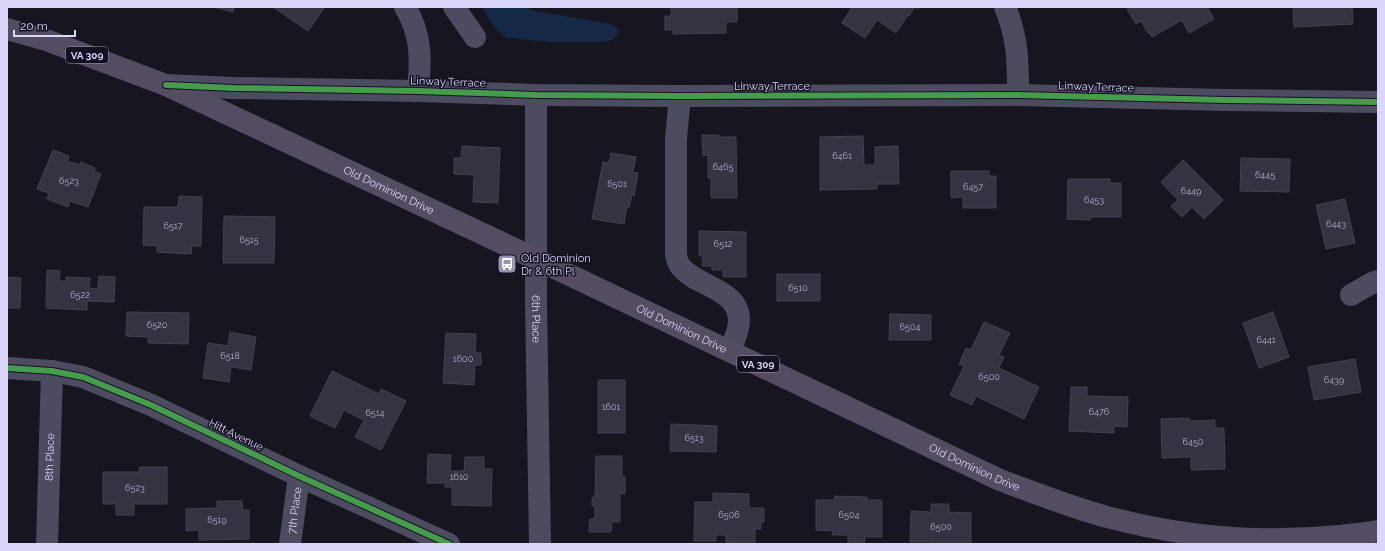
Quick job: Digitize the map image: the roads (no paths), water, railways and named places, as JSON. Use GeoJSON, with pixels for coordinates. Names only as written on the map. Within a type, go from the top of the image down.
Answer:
{"type":"FeatureCollection","features":[{"type":"Feature","properties":{"kind":"main road","name":"Old Dominion Drive"},"geometry":{"type":"LineString","coordinates":[[7,29],[46,40],[166,85],[536,258],[1000,480],[1106,517],[1159,529],[1261,542],[1378,532]]}},
{"type":"Feature","properties":{"kind":"street"},"geometry":{"type":"LineString","coordinates":[[405,7],[413,22],[419,44],[421,63],[418,91]]}},
{"type":"Feature","properties":{"kind":"street"},"geometry":{"type":"LineString","coordinates":[[454,7],[475,37]]}},
{"type":"Feature","properties":{"kind":"street"},"geometry":{"type":"LineString","coordinates":[[1005,7],[1013,30],[1017,49],[1018,95]]}},
{"type":"Feature","properties":{"kind":"street","name":"Linway Terrace"},"geometry":{"type":"LineString","coordinates":[[166,85],[536,95],[1018,95],[1378,102]]}},
{"type":"Feature","properties":{"kind":"street","name":"6th Place"},"geometry":{"type":"LineString","coordinates":[[536,95],[536,258],[540,544]]}},
{"type":"Feature","properties":{"kind":"street"},"geometry":{"type":"LineString","coordinates":[[680,96],[676,138],[676,255],[680,266],[687,273],[729,298],[737,308],[739,321],[730,351]]}},
{"type":"Feature","properties":{"kind":"street"},"geometry":{"type":"LineString","coordinates":[[1351,295],[1378,281]]}},
{"type":"Feature","properties":{"kind":"street","name":"Hitt Avenue"},"geometry":{"type":"LineString","coordinates":[[7,368],[52,370],[83,377],[151,405],[299,476],[449,544]]}},
{"type":"Feature","properties":{"kind":"street","name":"8th Place"},"geometry":{"type":"LineString","coordinates":[[48,544],[52,370]]}},
{"type":"Feature","properties":{"kind":"street","name":"7th Place"},"geometry":{"type":"LineString","coordinates":[[290,544],[299,476]]}},
{"type":"Feature","properties":{"kind":"water"},"geometry":{"type":"Polygon","coordinates":[[[482,7],[527,7],[532,10],[610,24],[617,27],[619,32],[612,39],[603,42],[552,42],[509,38],[504,36],[496,29],[482,7]]]}},
{"type":"Feature","properties":{"kind":"place","name":"Old Dominion Dr & 6th Pl"},"geometry":{"type":"Point","coordinates":[507,264]}}]}
